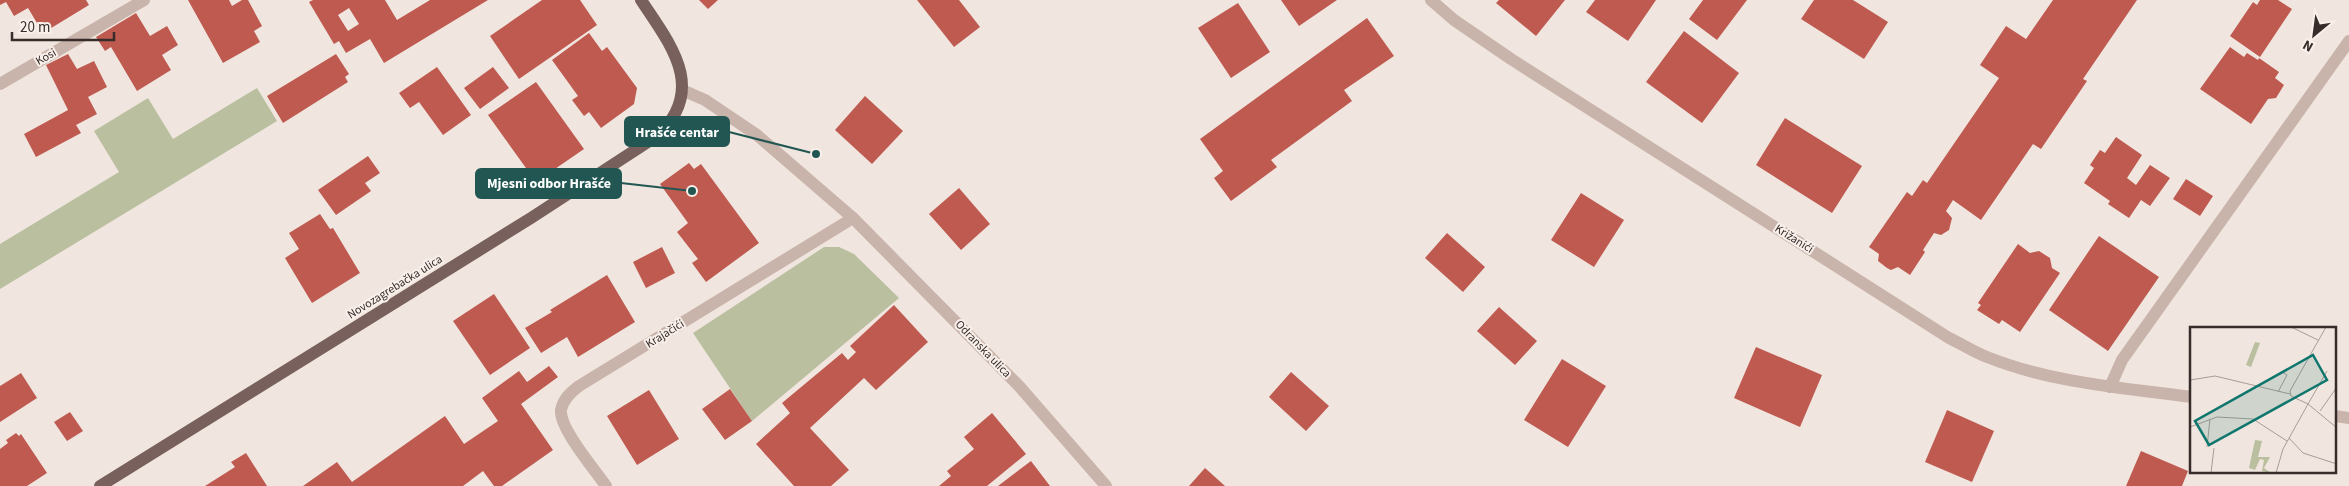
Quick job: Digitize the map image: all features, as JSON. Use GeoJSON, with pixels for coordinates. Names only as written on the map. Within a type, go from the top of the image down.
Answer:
{"type":"FeatureCollection","features":[{"type":"Feature","properties":{"kind":"main road"},"geometry":{"type":"LineString","coordinates":[[642,0],[680,63],[682,90]]}},
{"type":"Feature","properties":{"kind":"main road","name":"Novozagrebačka ulica"},"geometry":{"type":"LineString","coordinates":[[100,486],[642,146],[666,127],[678,106],[682,90]]}},
{"type":"Feature","properties":{"kind":"street","name":"Kosi"},"geometry":{"type":"LineString","coordinates":[[0,84],[144,0]]}},
{"type":"Feature","properties":{"kind":"street","name":"Križanići"},"geometry":{"type":"LineString","coordinates":[[1432,0],[1454,20],[1512,59],[1949,338],[1985,356],[2025,370],[2086,384],[2190,397]]}},
{"type":"Feature","properties":{"kind":"street"},"geometry":{"type":"LineString","coordinates":[[2110,387],[2122,360],[2349,41]]}},
{"type":"Feature","properties":{"kind":"street","name":"Odranska ulica"},"geometry":{"type":"LineString","coordinates":[[682,90],[705,100],[758,135],[853,218],[1019,386],[1106,486]]}},
{"type":"Feature","properties":{"kind":"street","name":"Krajačići"},"geometry":{"type":"LineString","coordinates":[[606,486],[564,425],[561,412],[564,400],[579,386],[853,218]]}},
{"type":"Feature","properties":{"kind":"street"},"geometry":{"type":"LineString","coordinates":[[2336,416],[2349,418]]}},
{"type":"Feature","properties":{"kind":"green space"},"geometry":{"type":"Polygon","coordinates":[[[257,88],[277,121],[0,289],[0,244],[119,172],[94,131],[148,98],[173,139],[257,88]]]}},
{"type":"Feature","properties":{"kind":"green space"},"geometry":{"type":"Polygon","coordinates":[[[824,247],[839,247],[854,254],[899,298],[752,421],[693,333],[824,247]]]}},
{"type":"Feature","properties":{"kind":"building"},"geometry":{"type":"Polygon","coordinates":[[[0,0],[86,0],[89,5],[43,33],[28,8],[14,16],[6,2],[0,5],[0,0]]]}},
{"type":"Feature","properties":{"kind":"building"},"geometry":{"type":"Polygon","coordinates":[[[188,0],[229,0],[232,6],[242,0],[248,0],[262,26],[254,31],[260,42],[223,63],[188,0]]]}},
{"type":"Feature","properties":{"kind":"building"},"geometry":{"type":"Polygon","coordinates":[[[313,0],[385,0],[397,20],[430,0],[488,0],[384,63],[370,39],[346,53],[339,41],[334,44],[309,2],[313,0]],[[349,8],[338,15],[348,31],[359,24],[349,8]]]}},
{"type":"Feature","properties":{"kind":"building"},"geometry":{"type":"Polygon","coordinates":[[[542,0],[580,0],[597,25],[519,79],[490,36],[542,0]]]}},
{"type":"Feature","properties":{"kind":"building"},"geometry":{"type":"Polygon","coordinates":[[[699,0],[718,0],[708,9],[699,0]]]}},
{"type":"Feature","properties":{"kind":"building"},"geometry":{"type":"Polygon","coordinates":[[[917,0],[959,0],[980,27],[954,47],[917,0]]]}},
{"type":"Feature","properties":{"kind":"building"},"geometry":{"type":"Polygon","coordinates":[[[1281,0],[1337,0],[1299,26],[1281,0]]]}},
{"type":"Feature","properties":{"kind":"building"},"geometry":{"type":"Polygon","coordinates":[[[1499,0],[1565,0],[1536,36],[1496,3],[1499,0]]]}},
{"type":"Feature","properties":{"kind":"building"},"geometry":{"type":"Polygon","coordinates":[[[1595,0],[1656,0],[1628,41],[1586,12],[1595,0]]]}},
{"type":"Feature","properties":{"kind":"building"},"geometry":{"type":"Polygon","coordinates":[[[1703,0],[1747,0],[1717,40],[1689,19],[1703,0]]]}},
{"type":"Feature","properties":{"kind":"building"},"geometry":{"type":"Polygon","coordinates":[[[1814,0],[1853,0],[1888,22],[1864,59],[1801,19],[1814,0]]]}},
{"type":"Feature","properties":{"kind":"building"},"geometry":{"type":"Polygon","coordinates":[[[2053,0],[2137,0],[2083,79],[2087,81],[2041,149],[2033,144],[1981,220],[1953,200],[1946,211],[1952,218],[1949,230],[1941,235],[1934,233],[1923,250],[1925,252],[1910,275],[1898,267],[1891,270],[1887,268],[1878,261],[1879,254],[1869,247],[1907,192],[1912,196],[1923,180],[1927,183],[1999,78],[1980,65],[2006,26],[2026,39],[2053,0]]]}},
{"type":"Feature","properties":{"kind":"building"},"geometry":{"type":"Polygon","coordinates":[[[2260,0],[2278,0],[2292,9],[2260,57],[2230,36],[2253,2],[2257,5],[2260,0]]]}},
{"type":"Feature","properties":{"kind":"building"},"geometry":{"type":"Polygon","coordinates":[[[1238,3],[1270,52],[1231,78],[1198,28],[1238,3]]]}},
{"type":"Feature","properties":{"kind":"building"},"geometry":{"type":"Polygon","coordinates":[[[136,13],[150,36],[167,26],[178,45],[162,55],[171,70],[137,91],[111,47],[105,51],[96,37],[136,13]]]}},
{"type":"Feature","properties":{"kind":"building"},"geometry":{"type":"Polygon","coordinates":[[[1367,18],[1394,56],[1344,90],[1352,101],[1271,160],[1277,167],[1231,201],[1214,178],[1223,171],[1200,139],[1367,18]]]}},
{"type":"Feature","properties":{"kind":"building"},"geometry":{"type":"Polygon","coordinates":[[[1684,31],[1739,73],[1702,123],[1646,82],[1684,31]]]}},
{"type":"Feature","properties":{"kind":"building"},"geometry":{"type":"Polygon","coordinates":[[[589,33],[602,51],[607,47],[637,88],[634,104],[601,128],[589,112],[584,116],[572,100],[578,96],[552,60],[589,33]]]}},
{"type":"Feature","properties":{"kind":"building"},"geometry":{"type":"Polygon","coordinates":[[[2230,47],[2244,57],[2247,53],[2258,60],[2259,58],[2279,72],[2275,78],[2284,85],[2276,98],[2268,99],[2251,124],[2200,89],[2230,47]]]}},
{"type":"Feature","properties":{"kind":"building"},"geometry":{"type":"Polygon","coordinates":[[[68,54],[77,69],[94,61],[107,87],[88,97],[97,114],[76,125],[81,133],[36,157],[24,134],[68,110],[46,65],[68,54]]]}},
{"type":"Feature","properties":{"kind":"building"},"geometry":{"type":"Polygon","coordinates":[[[336,54],[349,74],[345,77],[348,82],[283,123],[267,96],[336,54]]]}},
{"type":"Feature","properties":{"kind":"building"},"geometry":{"type":"Polygon","coordinates":[[[437,67],[471,115],[443,135],[419,102],[410,108],[399,93],[437,67]]]}},
{"type":"Feature","properties":{"kind":"building"},"geometry":{"type":"Polygon","coordinates":[[[493,67],[509,88],[480,109],[464,88],[493,67]]]}},
{"type":"Feature","properties":{"kind":"building"},"geometry":{"type":"Polygon","coordinates":[[[536,82],[584,149],[536,182],[488,115],[536,82]]]}},
{"type":"Feature","properties":{"kind":"building"},"geometry":{"type":"Polygon","coordinates":[[[865,96],[903,131],[872,164],[835,130],[865,96]]]}},
{"type":"Feature","properties":{"kind":"building"},"geometry":{"type":"Polygon","coordinates":[[[1785,118],[1862,166],[1832,213],[1756,165],[1785,118]]]}},
{"type":"Feature","properties":{"kind":"building"},"geometry":{"type":"Polygon","coordinates":[[[2116,137],[2142,155],[2127,178],[2136,185],[2150,165],[2170,178],[2150,206],[2141,200],[2129,218],[2108,204],[2110,201],[2084,183],[2094,168],[2090,165],[2100,150],[2105,153],[2116,137]]]}},
{"type":"Feature","properties":{"kind":"building"},"geometry":{"type":"Polygon","coordinates":[[[368,156],[380,173],[365,183],[371,191],[336,215],[318,190],[368,156]]]}},
{"type":"Feature","properties":{"kind":"building"},"geometry":{"type":"Polygon","coordinates":[[[689,163],[694,169],[701,164],[759,243],[706,282],[692,263],[698,259],[677,232],[688,223],[660,184],[689,163]]]}},
{"type":"Feature","properties":{"kind":"building"},"geometry":{"type":"Polygon","coordinates":[[[2186,179],[2213,196],[2200,216],[2173,199],[2186,179]]]}},
{"type":"Feature","properties":{"kind":"building"},"geometry":{"type":"Polygon","coordinates":[[[959,188],[990,224],[961,250],[929,214],[959,188]]]}},
{"type":"Feature","properties":{"kind":"building"},"geometry":{"type":"Polygon","coordinates":[[[1581,193],[1624,220],[1594,267],[1551,240],[1581,193]]]}},
{"type":"Feature","properties":{"kind":"building"},"geometry":{"type":"Polygon","coordinates":[[[320,214],[330,229],[333,228],[360,273],[312,303],[285,258],[299,249],[289,233],[320,214]]]}},
{"type":"Feature","properties":{"kind":"building"},"geometry":{"type":"Polygon","coordinates":[[[1447,233],[1485,267],[1463,292],[1425,258],[1447,233]]]}},
{"type":"Feature","properties":{"kind":"building"},"geometry":{"type":"Polygon","coordinates":[[[2099,236],[2159,277],[2108,351],[2049,310],[2099,236]]]}},
{"type":"Feature","properties":{"kind":"building"},"geometry":{"type":"Polygon","coordinates":[[[2018,244],[2030,253],[2039,251],[2050,258],[2052,268],[2060,273],[2020,332],[2002,320],[1999,324],[1977,310],[1981,305],[1978,303],[2018,244]]]}},
{"type":"Feature","properties":{"kind":"building"},"geometry":{"type":"Polygon","coordinates":[[[662,247],[675,273],[646,288],[633,262],[662,247]]]}},
{"type":"Feature","properties":{"kind":"building"},"geometry":{"type":"Polygon","coordinates":[[[607,275],[635,322],[578,357],[567,337],[541,353],[525,328],[552,312],[550,310],[607,275]]]}},
{"type":"Feature","properties":{"kind":"building"},"geometry":{"type":"Polygon","coordinates":[[[494,294],[530,348],[490,375],[453,321],[494,294]]]}},
{"type":"Feature","properties":{"kind":"building"},"geometry":{"type":"Polygon","coordinates":[[[894,305],[928,342],[876,390],[864,378],[810,428],[849,470],[831,486],[794,486],[756,444],[790,413],[782,403],[842,353],[848,360],[856,352],[850,346],[894,305]]]}},
{"type":"Feature","properties":{"kind":"building"},"geometry":{"type":"Polygon","coordinates":[[[1499,307],[1537,341],[1515,365],[1477,331],[1499,307]]]}},
{"type":"Feature","properties":{"kind":"building"},"geometry":{"type":"Polygon","coordinates":[[[1756,347],[1822,375],[1800,427],[1734,398],[1756,347]]]}},
{"type":"Feature","properties":{"kind":"building"},"geometry":{"type":"Polygon","coordinates":[[[1562,359],[1606,386],[1568,447],[1524,420],[1562,359]]]}},
{"type":"Feature","properties":{"kind":"building"},"geometry":{"type":"Polygon","coordinates":[[[549,366],[558,377],[521,404],[553,450],[502,486],[494,486],[483,471],[463,486],[303,486],[337,462],[352,482],[445,416],[464,444],[498,421],[482,398],[519,371],[527,382],[549,366]]]}},
{"type":"Feature","properties":{"kind":"building"},"geometry":{"type":"Polygon","coordinates":[[[1291,372],[1329,406],[1306,431],[1269,397],[1291,372]]]}},
{"type":"Feature","properties":{"kind":"building"},"geometry":{"type":"Polygon","coordinates":[[[21,373],[37,398],[0,422],[0,386],[21,373]]]}},
{"type":"Feature","properties":{"kind":"building"},"geometry":{"type":"Polygon","coordinates":[[[730,389],[752,421],[725,440],[702,409],[730,389]]]}},
{"type":"Feature","properties":{"kind":"building"},"geometry":{"type":"Polygon","coordinates":[[[649,390],[679,439],[637,465],[607,416],[649,390]]]}},
{"type":"Feature","properties":{"kind":"building"},"geometry":{"type":"Polygon","coordinates":[[[1947,410],[1994,431],[1972,482],[1925,462],[1947,410]]]}},
{"type":"Feature","properties":{"kind":"building"},"geometry":{"type":"Polygon","coordinates":[[[70,412],[83,431],[67,441],[54,422],[70,412]]]}},
{"type":"Feature","properties":{"kind":"building"},"geometry":{"type":"Polygon","coordinates":[[[992,413],[1026,454],[987,486],[939,486],[951,476],[947,471],[974,449],[964,437],[992,413]]]}},
{"type":"Feature","properties":{"kind":"building"},"geometry":{"type":"Polygon","coordinates":[[[16,433],[19,436],[21,434],[47,473],[27,486],[0,486],[0,449],[8,443],[6,440],[16,433]]]}},
{"type":"Feature","properties":{"kind":"building"},"geometry":{"type":"Polygon","coordinates":[[[2141,451],[2188,471],[2182,486],[2126,486],[2141,451]]]}},
{"type":"Feature","properties":{"kind":"building"},"geometry":{"type":"Polygon","coordinates":[[[246,453],[267,486],[205,486],[235,467],[231,462],[246,453]]]}},
{"type":"Feature","properties":{"kind":"building"},"geometry":{"type":"Polygon","coordinates":[[[1031,461],[1050,486],[998,486],[1031,461]]]}},
{"type":"Feature","properties":{"kind":"building"},"geometry":{"type":"Polygon","coordinates":[[[1205,468],[1225,486],[1189,486],[1205,468]]]}},
{"type":"Feature","properties":{"kind":"place","name":"Hrašće centar"},"geometry":{"type":"Point","coordinates":[816,154]}},
{"type":"Feature","properties":{"kind":"place","name":"Mjesni odbor Hrašće"},"geometry":{"type":"Point","coordinates":[692,191]}}]}
